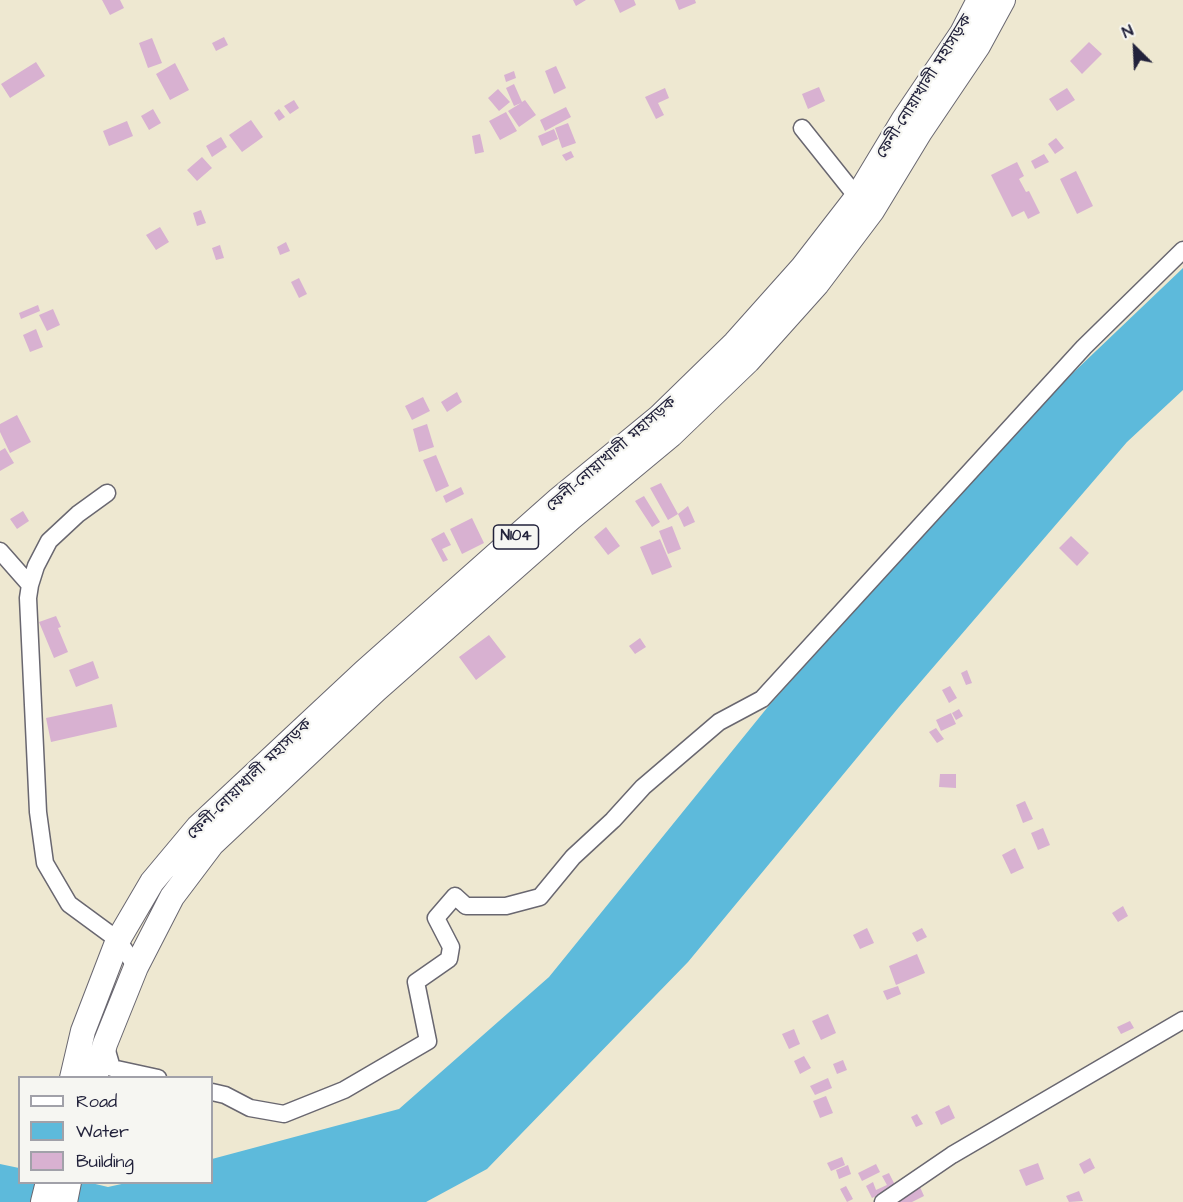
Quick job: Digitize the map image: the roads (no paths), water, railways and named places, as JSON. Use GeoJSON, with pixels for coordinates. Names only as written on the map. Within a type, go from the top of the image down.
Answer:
{"type":"FeatureCollection","features":[{"type":"Feature","properties":{"kind":"highway","name":"ফেনী-নোয়াখালী মহাসড়ক"},"geometry":{"type":"LineString","coordinates":[[72,1076],[83,1031],[118,940],[152,882],[198,826],[364,672],[559,499],[659,417],[735,343],[802,268],[857,197],[904,119],[962,33],[980,0]]}},
{"type":"Feature","properties":{"kind":"highway","name":"ফেনী-নোয়াখালী মহাসড়ক"},"geometry":{"type":"LineString","coordinates":[[95,1076],[105,1044],[136,967],[172,897],[212,844],[376,690],[571,518],[671,435],[748,361],[817,284],[865,221],[920,132],[978,46],[1003,0]]}},
{"type":"Feature","properties":{"kind":"highway"},"geometry":{"type":"LineString","coordinates":[[44,1202],[48,1184]]}},
{"type":"Feature","properties":{"kind":"highway"},"geometry":{"type":"LineString","coordinates":[[65,1202],[69,1184]]}},
{"type":"Feature","properties":{"kind":"street"},"geometry":{"type":"LineString","coordinates":[[802,128],[857,197],[865,221]]}},
{"type":"Feature","properties":{"kind":"street"},"geometry":{"type":"LineString","coordinates":[[213,1092],[225,1095],[250,1108],[284,1114],[344,1089],[428,1041],[416,982],[449,959],[451,946],[436,918],[455,896],[466,906],[506,906],[540,897],[573,856],[613,820],[643,787],[719,722],[762,699],[1084,347],[1183,250]]}},
{"type":"Feature","properties":{"kind":"street"},"geometry":{"type":"LineString","coordinates":[[107,493],[78,514],[49,542],[36,566],[30,585],[28,598],[38,812],[45,862],[69,904],[118,940],[136,967]]}},
{"type":"Feature","properties":{"kind":"street"},"geometry":{"type":"LineString","coordinates":[[0,550],[30,585]]}},
{"type":"Feature","properties":{"kind":"street"},"geometry":{"type":"LineString","coordinates":[[882,1202],[951,1155],[1183,1020]]}},
{"type":"Feature","properties":{"kind":"street"},"geometry":{"type":"LineString","coordinates":[[105,1044],[112,1068],[153,1076]]}},
{"type":"Feature","properties":{"kind":"water"},"geometry":{"type":"Polygon","coordinates":[[[1183,268],[1183,390],[1127,442],[899,707],[688,962],[487,1169],[426,1202],[0,1202],[0,1164],[18,1168],[18,1184],[95,1184],[108,1187],[122,1184],[213,1184],[213,1159],[399,1109],[549,977],[771,703],[1054,391],[1183,268]]]}}]}
